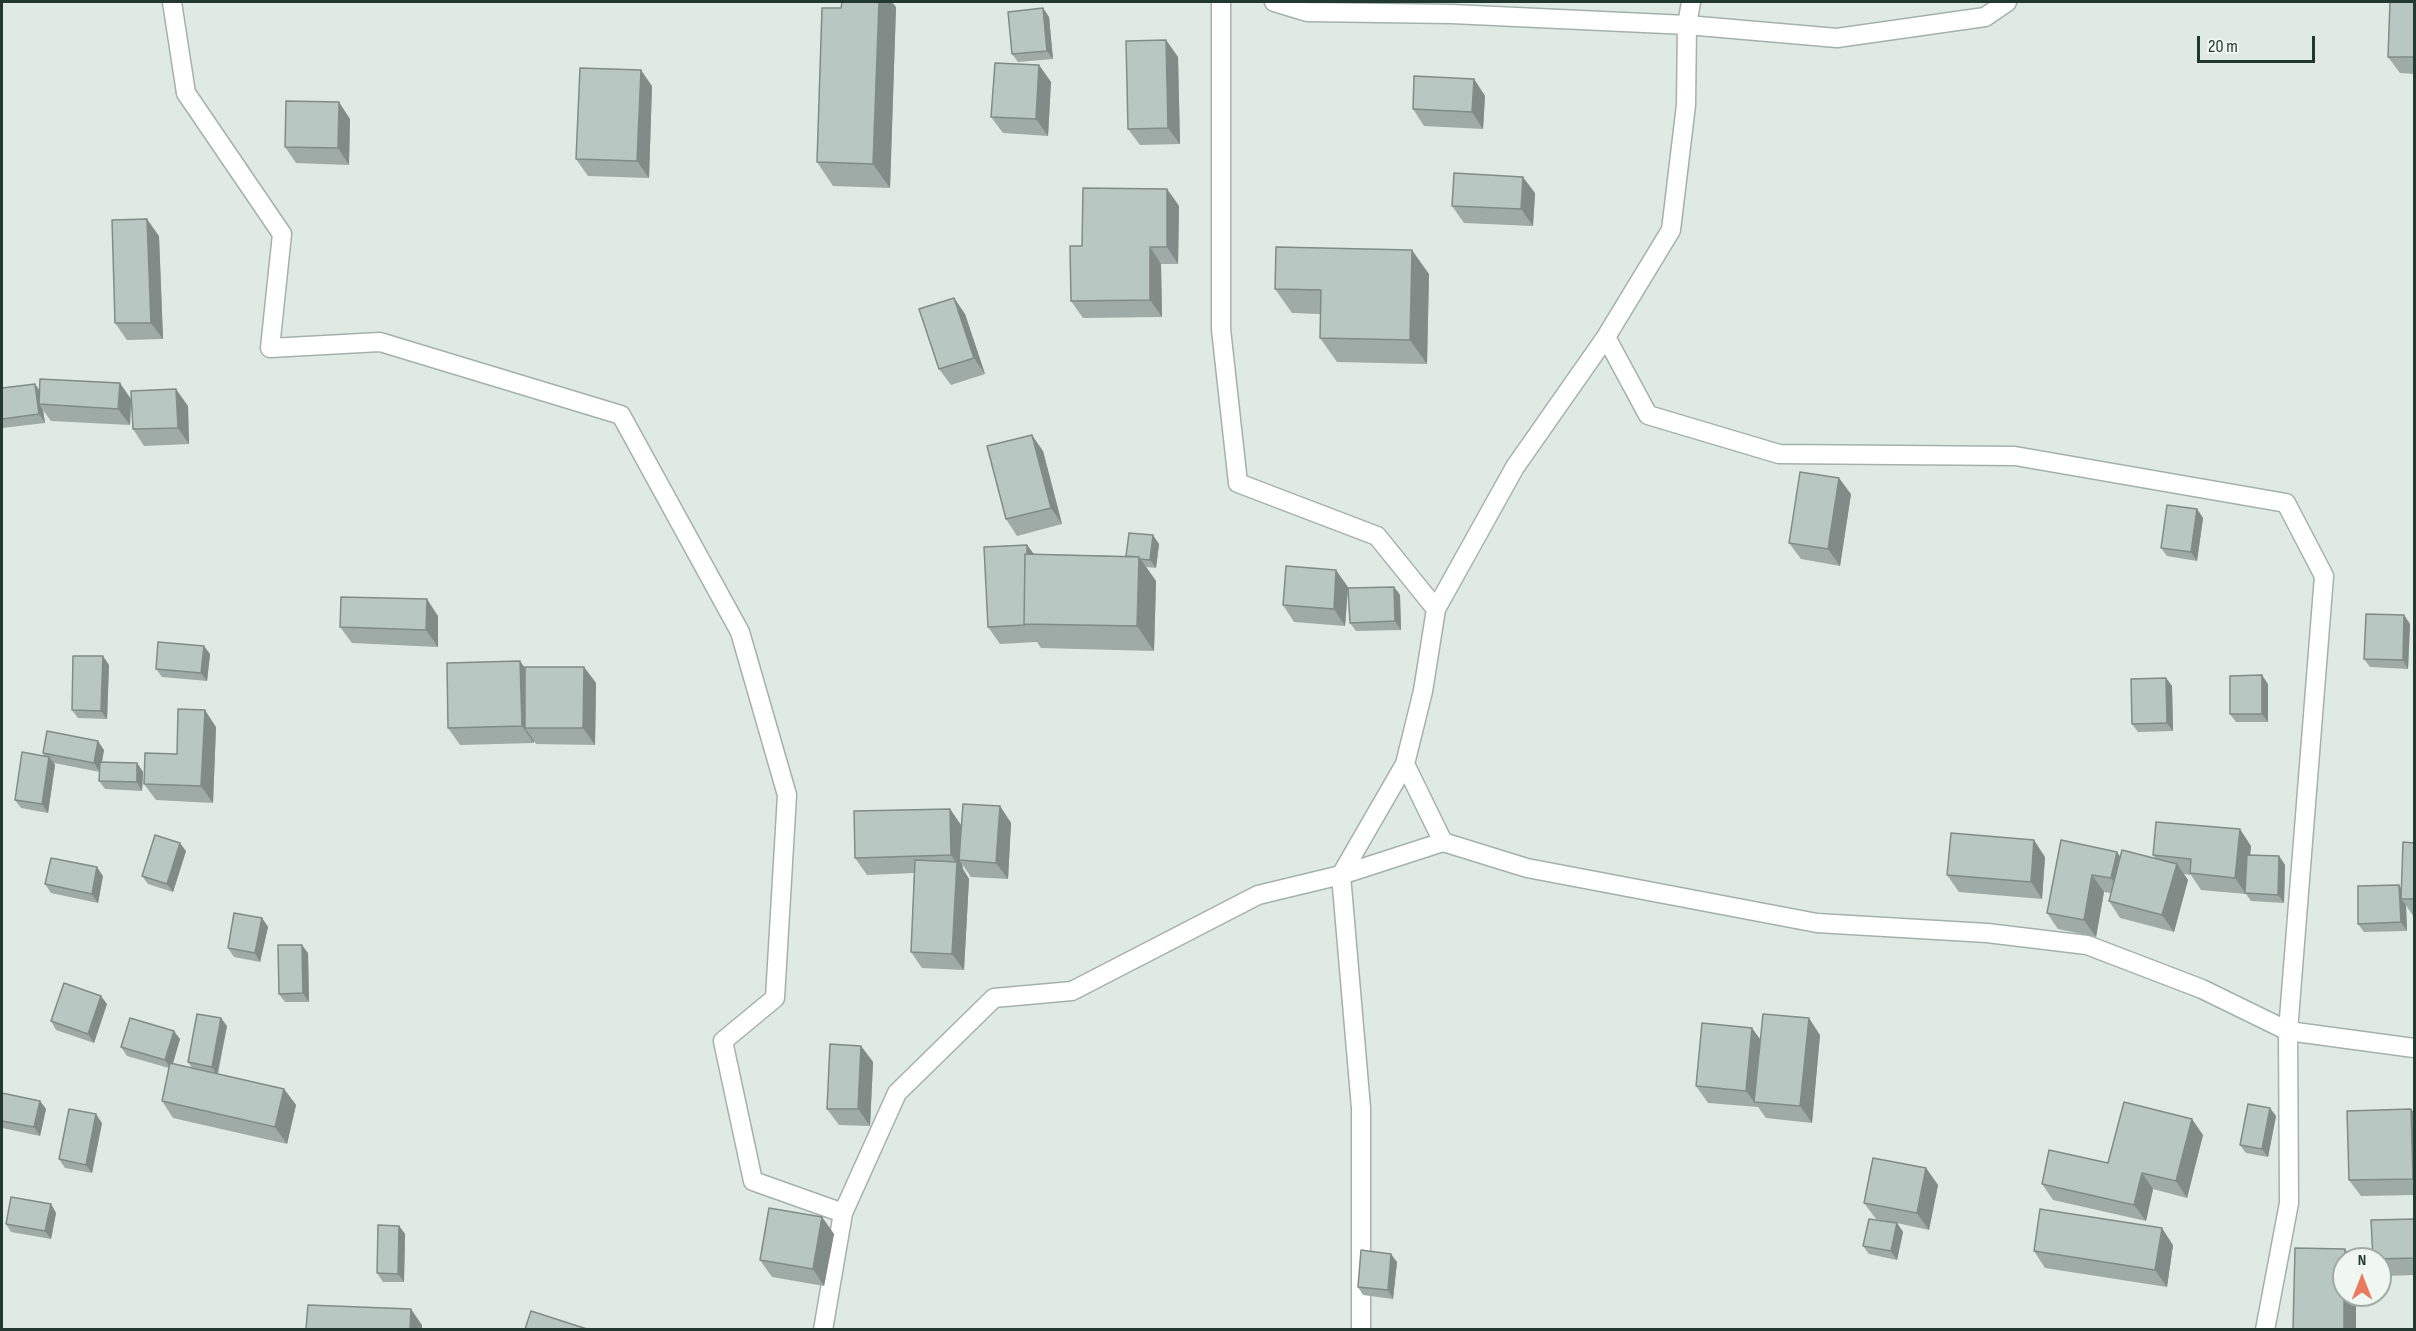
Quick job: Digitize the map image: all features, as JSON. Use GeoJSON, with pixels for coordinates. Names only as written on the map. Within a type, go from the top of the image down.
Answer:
{"type":"FeatureCollection","features":[{"type":"Feature","properties":{"kind":"street"},"geometry":{"type":"LineString","coordinates":[[172,2],[186,93],[282,234],[270,348],[380,342],[621,415],[740,632],[787,795],[775,998],[723,1041],[753,1181],[843,1213]]}},
{"type":"Feature","properties":{"kind":"street"},"geometry":{"type":"LineString","coordinates":[[1221,2],[1221,329],[1238,483],[1377,536],[1436,609]]}},
{"type":"Feature","properties":{"kind":"street"},"geometry":{"type":"LineString","coordinates":[[1275,2],[1307,12],[1452,14],[1687,25],[1837,38],[1985,17],[2007,2]]}},
{"type":"Feature","properties":{"kind":"street"},"geometry":{"type":"LineString","coordinates":[[1361,1329],[1361,1108],[1341,875],[1405,764],[1424,691],[1436,609],[1515,467],[1606,337],[1671,230],[1686,105],[1687,25],[1691,2]]}},
{"type":"Feature","properties":{"kind":"street"},"geometry":{"type":"LineString","coordinates":[[1606,337],[1648,415],[1779,454],[2015,456],[2286,503],[2324,576],[2288,1031],[2289,1203],[2265,1329]]}},
{"type":"Feature","properties":{"kind":"street"},"geometry":{"type":"LineString","coordinates":[[1405,764],[1443,842]]}},
{"type":"Feature","properties":{"kind":"street"},"geometry":{"type":"LineString","coordinates":[[823,1329],[843,1213],[897,1094],[994,998],[1072,991],[1258,896],[1341,875],[1443,842],[1527,868],[1817,924],[1987,933],[2087,945],[2202,989],[2288,1031],[2415,1048]]}},
{"type":"Feature","properties":{"kind":"building"},"geometry":{"type":"Polygon","coordinates":[[[842,2],[879,2],[873,164],[817,162],[822,8],[841,8],[842,2]]]}},
{"type":"Feature","properties":{"kind":"building"},"geometry":{"type":"Polygon","coordinates":[[[2390,2],[2415,2],[2415,57],[2388,57],[2390,2]]]}},
{"type":"Feature","properties":{"kind":"building"},"geometry":{"type":"Polygon","coordinates":[[[1043,8],[1047,51],[1012,54],[1008,12],[1043,8]]]}},
{"type":"Feature","properties":{"kind":"building"},"geometry":{"type":"Polygon","coordinates":[[[1166,40],[1168,128],[1128,129],[1126,41],[1166,40]]]}},
{"type":"Feature","properties":{"kind":"building"},"geometry":{"type":"Polygon","coordinates":[[[995,63],[1039,65],[1036,119],[991,117],[995,63]]]}},
{"type":"Feature","properties":{"kind":"building"},"geometry":{"type":"Polygon","coordinates":[[[580,68],[641,70],[637,161],[576,159],[580,68]]]}},
{"type":"Feature","properties":{"kind":"building"},"geometry":{"type":"Polygon","coordinates":[[[1414,76],[1474,79],[1472,112],[1413,109],[1414,76]]]}},
{"type":"Feature","properties":{"kind":"building"},"geometry":{"type":"Polygon","coordinates":[[[286,101],[339,102],[338,148],[285,147],[286,101]]]}},
{"type":"Feature","properties":{"kind":"building"},"geometry":{"type":"Polygon","coordinates":[[[1454,173],[1523,177],[1521,209],[1452,206],[1454,173]]]}},
{"type":"Feature","properties":{"kind":"building"},"geometry":{"type":"Polygon","coordinates":[[[1083,188],[1167,189],[1167,247],[1150,247],[1150,300],[1071,301],[1070,246],[1082,246],[1083,188]]]}},
{"type":"Feature","properties":{"kind":"building"},"geometry":{"type":"Polygon","coordinates":[[[147,219],[151,323],[115,323],[112,220],[147,219]]]}},
{"type":"Feature","properties":{"kind":"building"},"geometry":{"type":"Polygon","coordinates":[[[1276,247],[1412,250],[1410,340],[1320,338],[1321,290],[1275,289],[1276,247]]]}},
{"type":"Feature","properties":{"kind":"building"},"geometry":{"type":"Polygon","coordinates":[[[954,298],[974,358],[939,369],[919,309],[954,298]]]}},
{"type":"Feature","properties":{"kind":"building"},"geometry":{"type":"Polygon","coordinates":[[[40,379],[120,383],[118,409],[39,404],[40,379]]]}},
{"type":"Feature","properties":{"kind":"building"},"geometry":{"type":"Polygon","coordinates":[[[35,384],[39,414],[2,419],[2,388],[35,384]]]}},
{"type":"Feature","properties":{"kind":"building"},"geometry":{"type":"Polygon","coordinates":[[[176,389],[178,428],[133,429],[131,391],[176,389]]]}},
{"type":"Feature","properties":{"kind":"building"},"geometry":{"type":"Polygon","coordinates":[[[1032,435],[1051,508],[1006,519],[987,446],[1032,435]]]}},
{"type":"Feature","properties":{"kind":"building"},"geometry":{"type":"Polygon","coordinates":[[[1800,472],[1839,478],[1828,549],[1789,543],[1800,472]]]}},
{"type":"Feature","properties":{"kind":"building"},"geometry":{"type":"Polygon","coordinates":[[[2167,505],[2197,509],[2191,552],[2161,548],[2167,505]]]}},
{"type":"Feature","properties":{"kind":"building"},"geometry":{"type":"Polygon","coordinates":[[[1129,533],[1153,535],[1150,560],[1126,556],[1129,533]]]}},
{"type":"Feature","properties":{"kind":"building"},"geometry":{"type":"Polygon","coordinates":[[[1027,545],[1025,625],[988,627],[984,547],[1027,545]]]}},
{"type":"Feature","properties":{"kind":"building"},"geometry":{"type":"Polygon","coordinates":[[[1025,554],[1139,557],[1137,626],[1024,624],[1025,554]]]}},
{"type":"Feature","properties":{"kind":"building"},"geometry":{"type":"Polygon","coordinates":[[[1286,566],[1336,570],[1334,609],[1283,605],[1286,566]]]}},
{"type":"Feature","properties":{"kind":"building"},"geometry":{"type":"Polygon","coordinates":[[[1394,587],[1395,621],[1350,623],[1348,588],[1394,587]]]}},
{"type":"Feature","properties":{"kind":"building"},"geometry":{"type":"Polygon","coordinates":[[[341,597],[427,599],[426,630],[340,627],[341,597]]]}},
{"type":"Feature","properties":{"kind":"building"},"geometry":{"type":"Polygon","coordinates":[[[2366,614],[2404,615],[2403,660],[2364,659],[2366,614]]]}},
{"type":"Feature","properties":{"kind":"building"},"geometry":{"type":"Polygon","coordinates":[[[158,642],[204,646],[201,673],[156,669],[158,642]]]}},
{"type":"Feature","properties":{"kind":"building"},"geometry":{"type":"Polygon","coordinates":[[[73,656],[103,656],[101,711],[72,710],[73,656]]]}},
{"type":"Feature","properties":{"kind":"building"},"geometry":{"type":"Polygon","coordinates":[[[520,661],[522,726],[448,728],[447,663],[520,661]]]}},
{"type":"Feature","properties":{"kind":"building"},"geometry":{"type":"Polygon","coordinates":[[[525,667],[584,667],[583,728],[525,728],[525,667]]]}},
{"type":"Feature","properties":{"kind":"building"},"geometry":{"type":"Polygon","coordinates":[[[2262,675],[2262,714],[2230,714],[2230,676],[2262,675]]]}},
{"type":"Feature","properties":{"kind":"building"},"geometry":{"type":"Polygon","coordinates":[[[2166,678],[2167,723],[2132,724],[2131,679],[2166,678]]]}},
{"type":"Feature","properties":{"kind":"building"},"geometry":{"type":"Polygon","coordinates":[[[178,709],[205,710],[201,786],[144,784],[145,753],[177,754],[178,709]]]}},
{"type":"Feature","properties":{"kind":"building"},"geometry":{"type":"Polygon","coordinates":[[[47,731],[98,741],[94,763],[43,753],[47,731]]]}},
{"type":"Feature","properties":{"kind":"building"},"geometry":{"type":"Polygon","coordinates":[[[22,752],[49,757],[42,804],[15,800],[22,752]]]}},
{"type":"Feature","properties":{"kind":"building"},"geometry":{"type":"Polygon","coordinates":[[[100,762],[137,763],[137,782],[99,781],[100,762]]]}},
{"type":"Feature","properties":{"kind":"building"},"geometry":{"type":"Polygon","coordinates":[[[963,804],[1000,806],[996,863],[959,860],[963,804]]]}},
{"type":"Feature","properties":{"kind":"building"},"geometry":{"type":"Polygon","coordinates":[[[950,809],[951,855],[855,858],[854,811],[950,809]]]}},
{"type":"Feature","properties":{"kind":"building"},"geometry":{"type":"Polygon","coordinates":[[[2156,822],[2240,829],[2235,878],[2190,873],[2191,859],[2153,855],[2156,822]]]}},
{"type":"Feature","properties":{"kind":"building"},"geometry":{"type":"Polygon","coordinates":[[[1951,833],[2034,840],[2031,882],[1947,875],[1951,833]]]}},
{"type":"Feature","properties":{"kind":"building"},"geometry":{"type":"Polygon","coordinates":[[[155,835],[180,843],[167,884],[142,876],[155,835]]]}},
{"type":"Feature","properties":{"kind":"building"},"geometry":{"type":"Polygon","coordinates":[[[2061,840],[2117,852],[2111,878],[2092,875],[2084,920],[2047,913],[2061,840]]]}},
{"type":"Feature","properties":{"kind":"building"},"geometry":{"type":"Polygon","coordinates":[[[2403,842],[2415,843],[2415,899],[2401,899],[2403,842]]]}},
{"type":"Feature","properties":{"kind":"building"},"geometry":{"type":"Polygon","coordinates":[[[2122,850],[2177,864],[2162,915],[2109,901],[2122,850]]]}},
{"type":"Feature","properties":{"kind":"building"},"geometry":{"type":"Polygon","coordinates":[[[2247,855],[2279,856],[2278,895],[2245,893],[2247,855]]]}},
{"type":"Feature","properties":{"kind":"building"},"geometry":{"type":"Polygon","coordinates":[[[51,858],[97,867],[92,894],[45,884],[51,858]]]}},
{"type":"Feature","properties":{"kind":"building"},"geometry":{"type":"Polygon","coordinates":[[[915,860],[957,862],[952,954],[911,952],[915,860]]]}},
{"type":"Feature","properties":{"kind":"building"},"geometry":{"type":"Polygon","coordinates":[[[2399,885],[2401,922],[2358,924],[2358,886],[2399,885]]]}},
{"type":"Feature","properties":{"kind":"building"},"geometry":{"type":"Polygon","coordinates":[[[234,913],[262,918],[255,953],[228,948],[234,913]]]}},
{"type":"Feature","properties":{"kind":"building"},"geometry":{"type":"Polygon","coordinates":[[[278,945],[302,945],[303,993],[279,994],[278,945]]]}},
{"type":"Feature","properties":{"kind":"building"},"geometry":{"type":"Polygon","coordinates":[[[64,983],[101,996],[88,1034],[51,1021],[64,983]]]}},
{"type":"Feature","properties":{"kind":"building"},"geometry":{"type":"Polygon","coordinates":[[[197,1014],[221,1018],[212,1067],[188,1062],[197,1014]]]}},
{"type":"Feature","properties":{"kind":"building"},"geometry":{"type":"Polygon","coordinates":[[[1763,1014],[1809,1018],[1800,1106],[1754,1102],[1763,1014]]]}},
{"type":"Feature","properties":{"kind":"building"},"geometry":{"type":"Polygon","coordinates":[[[130,1018],[174,1031],[165,1060],[121,1047],[130,1018]]]}},
{"type":"Feature","properties":{"kind":"building"},"geometry":{"type":"Polygon","coordinates":[[[1702,1023],[1752,1028],[1746,1091],[1696,1086],[1702,1023]]]}},
{"type":"Feature","properties":{"kind":"building"},"geometry":{"type":"Polygon","coordinates":[[[830,1044],[861,1046],[858,1109],[827,1109],[830,1044]]]}},
{"type":"Feature","properties":{"kind":"building"},"geometry":{"type":"Polygon","coordinates":[[[170,1063],[284,1089],[275,1127],[162,1101],[170,1063]]]}},
{"type":"Feature","properties":{"kind":"building"},"geometry":{"type":"Polygon","coordinates":[[[2,1093],[40,1101],[34,1127],[2,1121],[2,1093]]]}},
{"type":"Feature","properties":{"kind":"building"},"geometry":{"type":"Polygon","coordinates":[[[2124,1102],[2192,1119],[2176,1181],[2142,1173],[2134,1205],[2042,1184],[2049,1150],[2108,1163],[2124,1102]]]}},
{"type":"Feature","properties":{"kind":"building"},"geometry":{"type":"Polygon","coordinates":[[[2248,1104],[2270,1108],[2262,1149],[2240,1145],[2248,1104]]]}},
{"type":"Feature","properties":{"kind":"building"},"geometry":{"type":"Polygon","coordinates":[[[69,1109],[96,1114],[86,1165],[59,1159],[69,1109]]]}},
{"type":"Feature","properties":{"kind":"building"},"geometry":{"type":"Polygon","coordinates":[[[2411,1109],[2413,1179],[2349,1180],[2347,1111],[2411,1109]]]}},
{"type":"Feature","properties":{"kind":"building"},"geometry":{"type":"Polygon","coordinates":[[[1873,1158],[1926,1168],[1917,1213],[1864,1203],[1873,1158]]]}},
{"type":"Feature","properties":{"kind":"building"},"geometry":{"type":"Polygon","coordinates":[[[11,1197],[51,1204],[45,1231],[6,1224],[11,1197]]]}},
{"type":"Feature","properties":{"kind":"building"},"geometry":{"type":"Polygon","coordinates":[[[769,1208],[822,1217],[813,1269],[760,1260],[769,1208]]]}},
{"type":"Feature","properties":{"kind":"building"},"geometry":{"type":"Polygon","coordinates":[[[2040,1209],[2162,1228],[2155,1270],[2034,1251],[2040,1209]]]}},
{"type":"Feature","properties":{"kind":"building"},"geometry":{"type":"Polygon","coordinates":[[[1869,1219],[1897,1223],[1891,1251],[1863,1246],[1869,1219]]]}},
{"type":"Feature","properties":{"kind":"building"},"geometry":{"type":"Polygon","coordinates":[[[2415,1219],[2415,1258],[2392,1259],[2392,1247],[2372,1247],[2371,1220],[2415,1219]]]}},
{"type":"Feature","properties":{"kind":"building"},"geometry":{"type":"Polygon","coordinates":[[[378,1225],[399,1226],[398,1274],[377,1273],[378,1225]]]}},
{"type":"Feature","properties":{"kind":"building"},"geometry":{"type":"Polygon","coordinates":[[[2295,1248],[2332,1249],[2332,1307],[2344,1307],[2344,1329],[2293,1329],[2295,1248]]]}},
{"type":"Feature","properties":{"kind":"building"},"geometry":{"type":"Polygon","coordinates":[[[1361,1250],[1391,1254],[1388,1290],[1358,1287],[1361,1250]]]}},
{"type":"Feature","properties":{"kind":"building"},"geometry":{"type":"Polygon","coordinates":[[[308,1305],[411,1309],[410,1329],[306,1329],[308,1305]]]}},
{"type":"Feature","properties":{"kind":"building"},"geometry":{"type":"Polygon","coordinates":[[[531,1311],[587,1329],[525,1329],[531,1311]]]}}]}
